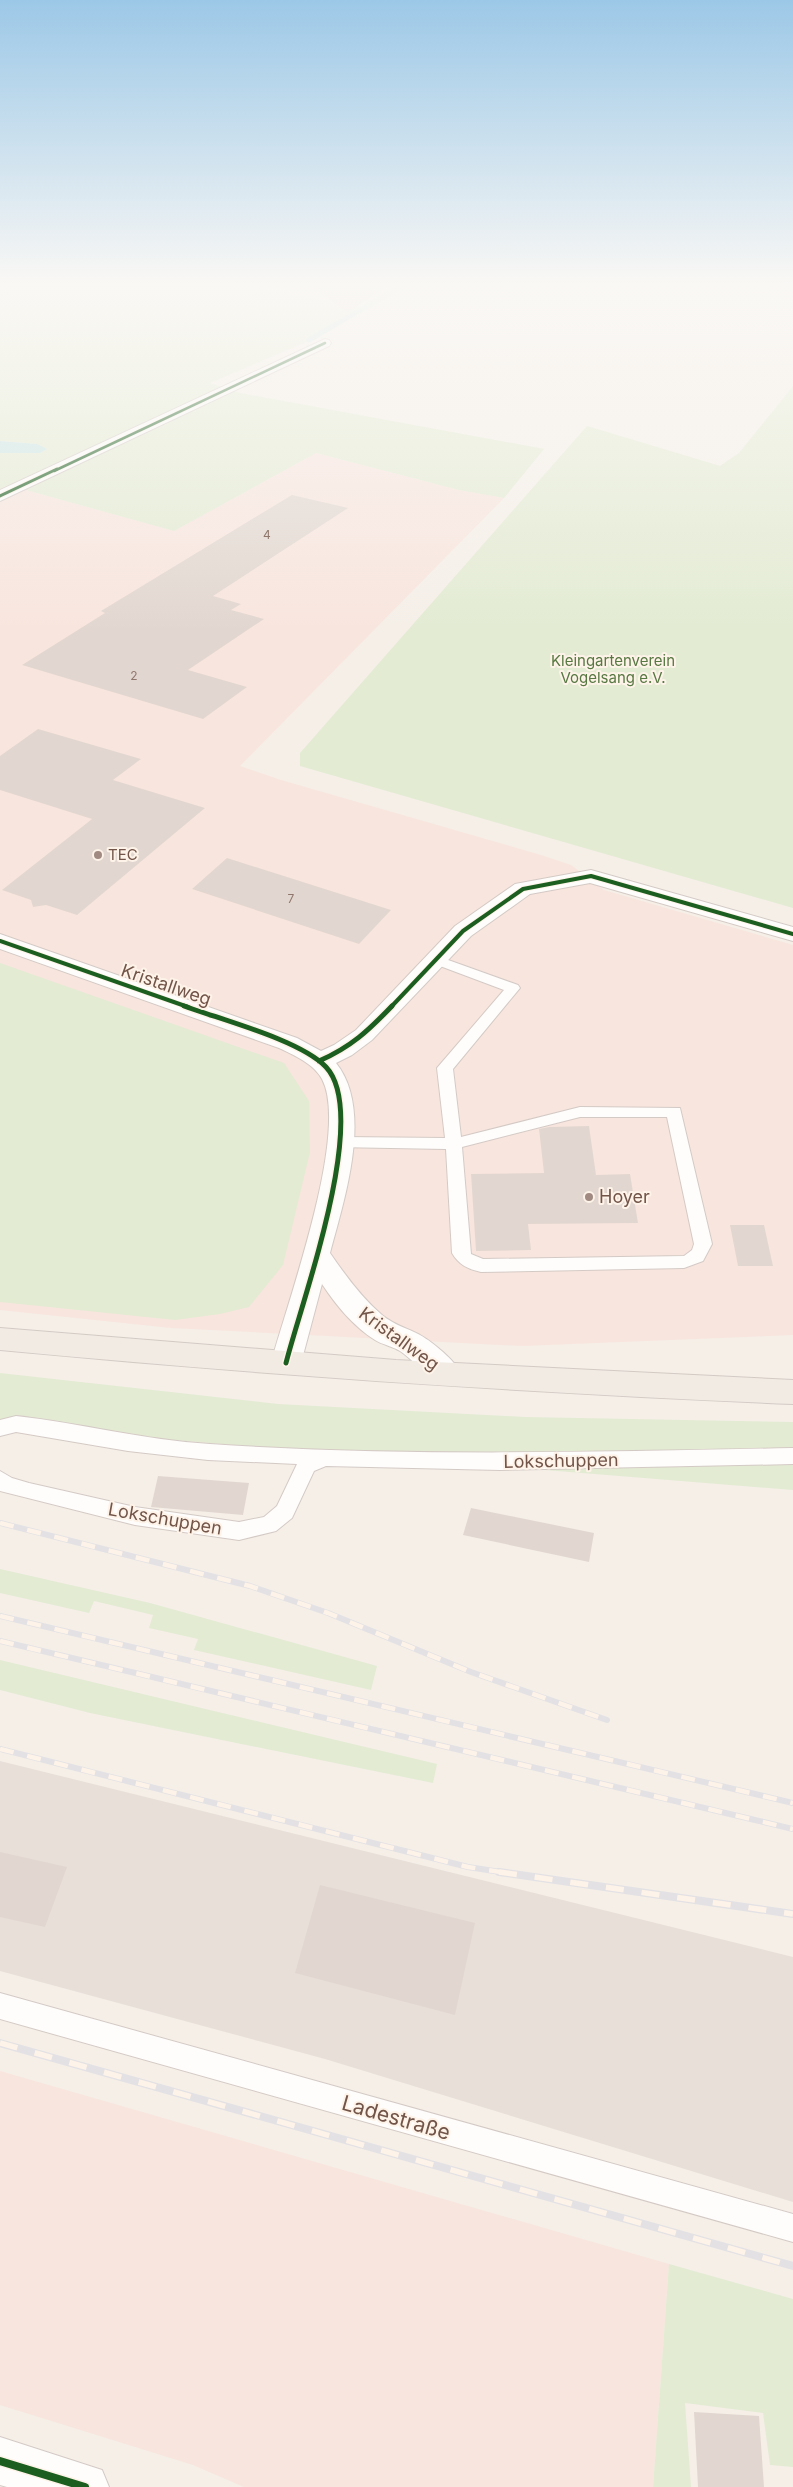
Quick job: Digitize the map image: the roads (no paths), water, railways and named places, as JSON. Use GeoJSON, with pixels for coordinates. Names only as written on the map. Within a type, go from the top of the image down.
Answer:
{"type":"FeatureCollection","features":[{"type":"Feature","properties":{"kind":"main road"},"geometry":{"type":"LineString","coordinates":[[0,1339],[286,1364],[793,1392]]}},
{"type":"Feature","properties":{"kind":"street"},"geometry":{"type":"LineString","coordinates":[[0,496],[204,400]]}},
{"type":"Feature","properties":{"kind":"street"},"geometry":{"type":"LineString","coordinates":[[319,1062],[342,1050],[364,1035],[463,931],[523,888],[591,876],[793,934]]}},
{"type":"Feature","properties":{"kind":"street","name":"Kristallweg"},"geometry":{"type":"LineString","coordinates":[[0,941],[276,1038],[300,1048],[328,1069],[339,1089],[344,1118],[342,1143],[316,1254],[292,1333],[286,1364]]}},
{"type":"Feature","properties":{"kind":"street","name":"Kristallweg"},"geometry":{"type":"LineString","coordinates":[[316,1254],[340,1289],[371,1322],[386,1333],[410,1343],[447,1374]]}},
{"type":"Feature","properties":{"kind":"street"},"geometry":{"type":"LineString","coordinates":[[0,2462],[85,2487]]}},
{"type":"Feature","properties":{"kind":"lane"},"geometry":{"type":"LineString","coordinates":[[342,1143],[454,1144],[580,1112],[674,1112],[703,1244],[701,1252],[695,1259],[684,1262],[481,1266],[472,1264],[461,1253],[454,1144],[445,1068],[513,988],[437,960]]}},
{"type":"Feature","properties":{"kind":"lane","name":"Lokschuppen"},"geometry":{"type":"LineString","coordinates":[[0,1428],[16,1424],[137,1444],[208,1452],[328,1458],[500,1462],[793,1456]]}},
{"type":"Feature","properties":{"kind":"lane","name":"Lokschuppen"},"geometry":{"type":"LineString","coordinates":[[0,1479],[5,1484],[29,1491],[134,1516],[239,1531],[269,1524],[285,1512],[306,1466],[310,1462],[328,1458]]}},
{"type":"Feature","properties":{"kind":"lane","name":"Ladestraße"},"geometry":{"type":"LineString","coordinates":[[0,2006],[793,2228]]}},
{"type":"Feature","properties":{"kind":"water"},"geometry":{"type":"Polygon","coordinates":[[[0,441],[37,444],[47,449],[40,453],[0,453],[0,441]]]}},
{"type":"Feature","properties":{"kind":"railway"},"geometry":{"type":"LineString","coordinates":[[0,1523],[250,1586],[328,1613],[471,1672],[607,1720]]}},
{"type":"Feature","properties":{"kind":"railway"},"geometry":{"type":"LineString","coordinates":[[0,1616],[793,1803]]}},
{"type":"Feature","properties":{"kind":"railway"},"geometry":{"type":"LineString","coordinates":[[0,1641],[793,1829]]}},
{"type":"Feature","properties":{"kind":"railway"},"geometry":{"type":"LineString","coordinates":[[0,1749],[468,1867],[507,1873]]}},
{"type":"Feature","properties":{"kind":"railway"},"geometry":{"type":"LineString","coordinates":[[499,1872],[793,1914]]}},
{"type":"Feature","properties":{"kind":"railway"},"geometry":{"type":"LineString","coordinates":[[0,2043],[793,2266]]}},
{"type":"Feature","properties":{"kind":"place","name":"TEC"},"geometry":{"type":"Point","coordinates":[98,855]}},
{"type":"Feature","properties":{"kind":"place","name":"Hoyer"},"geometry":{"type":"Point","coordinates":[589,1197]}},
{"type":"Feature","properties":{"kind":"park label","name":"Kleingartenverein Vogelsang e.V."},"geometry":{"type":"Point","coordinates":[613,670]}}]}
